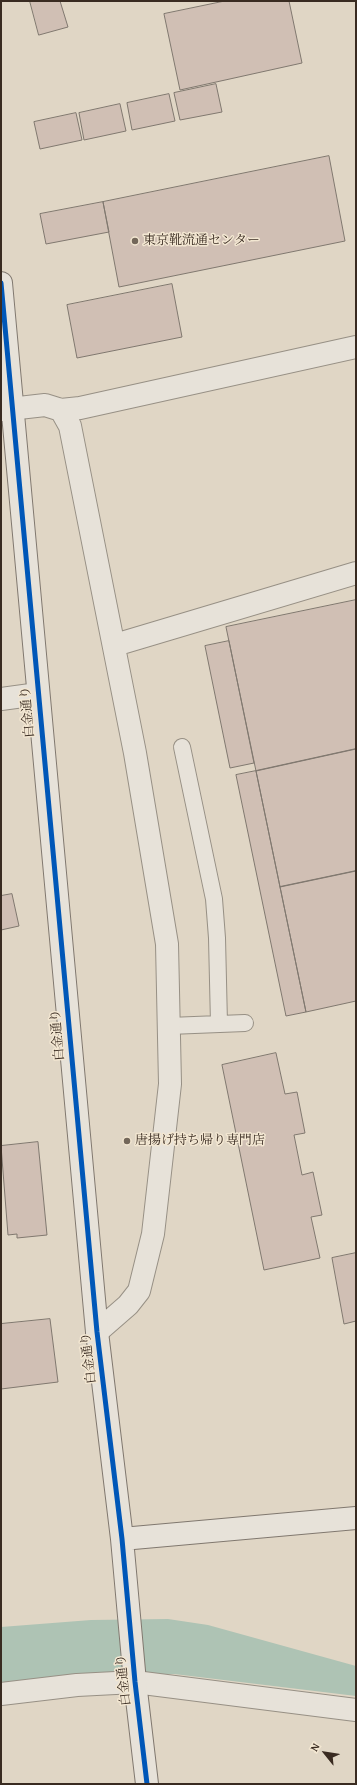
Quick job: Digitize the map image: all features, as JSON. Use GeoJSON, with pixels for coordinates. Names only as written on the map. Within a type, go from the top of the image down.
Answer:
{"type":"FeatureCollection","features":[{"type":"Feature","properties":{"kind":"street","name":"白金通り"},"geometry":{"type":"LineString","coordinates":[[1,283],[7,409],[38,694],[96,1332],[122,1539],[135,1682],[147,1784]]}},
{"type":"Feature","properties":{"kind":"street"},"geometry":{"type":"LineString","coordinates":[[7,409],[45,405],[61,410],[80,408],[356,347]]}},
{"type":"Feature","properties":{"kind":"street"},"geometry":{"type":"LineString","coordinates":[[61,410],[70,426],[115,645],[168,944],[170,1084],[152,1234],[144,1277],[139,1291],[128,1305],[96,1332]]}},
{"type":"Feature","properties":{"kind":"street"},"geometry":{"type":"LineString","coordinates":[[115,645],[356,573]]}},
{"type":"Feature","properties":{"kind":"street"},"geometry":{"type":"LineString","coordinates":[[1,699],[38,694]]}},
{"type":"Feature","properties":{"kind":"street"},"geometry":{"type":"LineString","coordinates":[[122,1539],[356,1518]]}},
{"type":"Feature","properties":{"kind":"street"},"geometry":{"type":"LineString","coordinates":[[1,1694],[76,1685],[135,1682],[356,1710]]}},
{"type":"Feature","properties":{"kind":"lane"},"geometry":{"type":"LineString","coordinates":[[182,747],[214,899],[217,938],[219,1024]]}},
{"type":"Feature","properties":{"kind":"lane"},"geometry":{"type":"LineString","coordinates":[[169,1026],[245,1023]]}},
{"type":"Feature","properties":{"kind":"shaded area"},"geometry":{"type":"Polygon","coordinates":[[[168,1619],[208,1625],[356,1666],[356,1696],[174,1674],[80,1674],[1,1683],[1,1627],[91,1620],[168,1619]]]}},
{"type":"Feature","properties":{"kind":"building"},"geometry":{"type":"Polygon","coordinates":[[[30,1],[60,1],[68,27],[39,35],[30,1]]]}},
{"type":"Feature","properties":{"kind":"building"},"geometry":{"type":"Polygon","coordinates":[[[225,1],[289,1],[302,63],[180,90],[164,14],[225,1]]]}},
{"type":"Feature","properties":{"kind":"building"},"geometry":{"type":"Polygon","coordinates":[[[216,84],[222,112],[180,120],[174,93],[216,84]]]}},
{"type":"Feature","properties":{"kind":"building"},"geometry":{"type":"Polygon","coordinates":[[[169,94],[175,121],[132,130],[127,103],[169,94]]]}},
{"type":"Feature","properties":{"kind":"building"},"geometry":{"type":"Polygon","coordinates":[[[120,104],[126,131],[84,140],[79,113],[120,104]]]}},
{"type":"Feature","properties":{"kind":"building"},"geometry":{"type":"Polygon","coordinates":[[[76,113],[82,140],[40,149],[34,122],[76,113]]]}},
{"type":"Feature","properties":{"kind":"building"},"geometry":{"type":"Polygon","coordinates":[[[329,156],[345,241],[119,287],[103,202],[329,156]]]}},
{"type":"Feature","properties":{"kind":"building"},"geometry":{"type":"Polygon","coordinates":[[[103,202],[109,232],[46,244],[40,214],[103,202]]]}},
{"type":"Feature","properties":{"kind":"building"},"geometry":{"type":"Polygon","coordinates":[[[172,284],[182,337],[77,358],[67,305],[172,284]]]}},
{"type":"Feature","properties":{"kind":"building"},"geometry":{"type":"Polygon","coordinates":[[[356,600],[356,749],[256,771],[226,627],[356,600]]]}},
{"type":"Feature","properties":{"kind":"building"},"geometry":{"type":"Polygon","coordinates":[[[229,641],[254,763],[230,768],[205,646],[229,641]]]}},
{"type":"Feature","properties":{"kind":"building"},"geometry":{"type":"Polygon","coordinates":[[[356,749],[356,871],[280,887],[256,771],[356,749]]]}},
{"type":"Feature","properties":{"kind":"building"},"geometry":{"type":"Polygon","coordinates":[[[256,771],[306,1012],[286,1016],[236,775],[256,771]]]}},
{"type":"Feature","properties":{"kind":"building"},"geometry":{"type":"Polygon","coordinates":[[[356,871],[356,1001],[306,1012],[280,887],[356,871]]]}},
{"type":"Feature","properties":{"kind":"building"},"geometry":{"type":"Polygon","coordinates":[[[12,894],[19,926],[1,930],[1,896],[12,894]]]}},
{"type":"Feature","properties":{"kind":"building"},"geometry":{"type":"Polygon","coordinates":[[[276,1053],[285,1094],[297,1092],[305,1133],[294,1135],[302,1175],[313,1172],[322,1215],[311,1217],[320,1258],[264,1270],[222,1065],[276,1053]]]}},
{"type":"Feature","properties":{"kind":"building"},"geometry":{"type":"Polygon","coordinates":[[[38,1142],[47,1235],[17,1238],[17,1234],[8,1235],[1,1146],[38,1142]]]}},
{"type":"Feature","properties":{"kind":"building"},"geometry":{"type":"Polygon","coordinates":[[[356,1253],[356,1321],[344,1324],[332,1258],[356,1253]]]}},
{"type":"Feature","properties":{"kind":"building"},"geometry":{"type":"Polygon","coordinates":[[[50,1319],[58,1382],[1,1389],[1,1324],[50,1319]]]}},
{"type":"Feature","properties":{"kind":"cycle path"},"geometry":{"type":"LineString","coordinates":[[1,283],[97,1332],[122,1539],[135,1682],[147,1784]]}},
{"type":"Feature","properties":{"kind":"place","name":"東京靴流通センター"},"geometry":{"type":"Point","coordinates":[135,241]}},
{"type":"Feature","properties":{"kind":"place","name":"唐揚げ持ち帰り専門店"},"geometry":{"type":"Point","coordinates":[127,1141]}}]}
